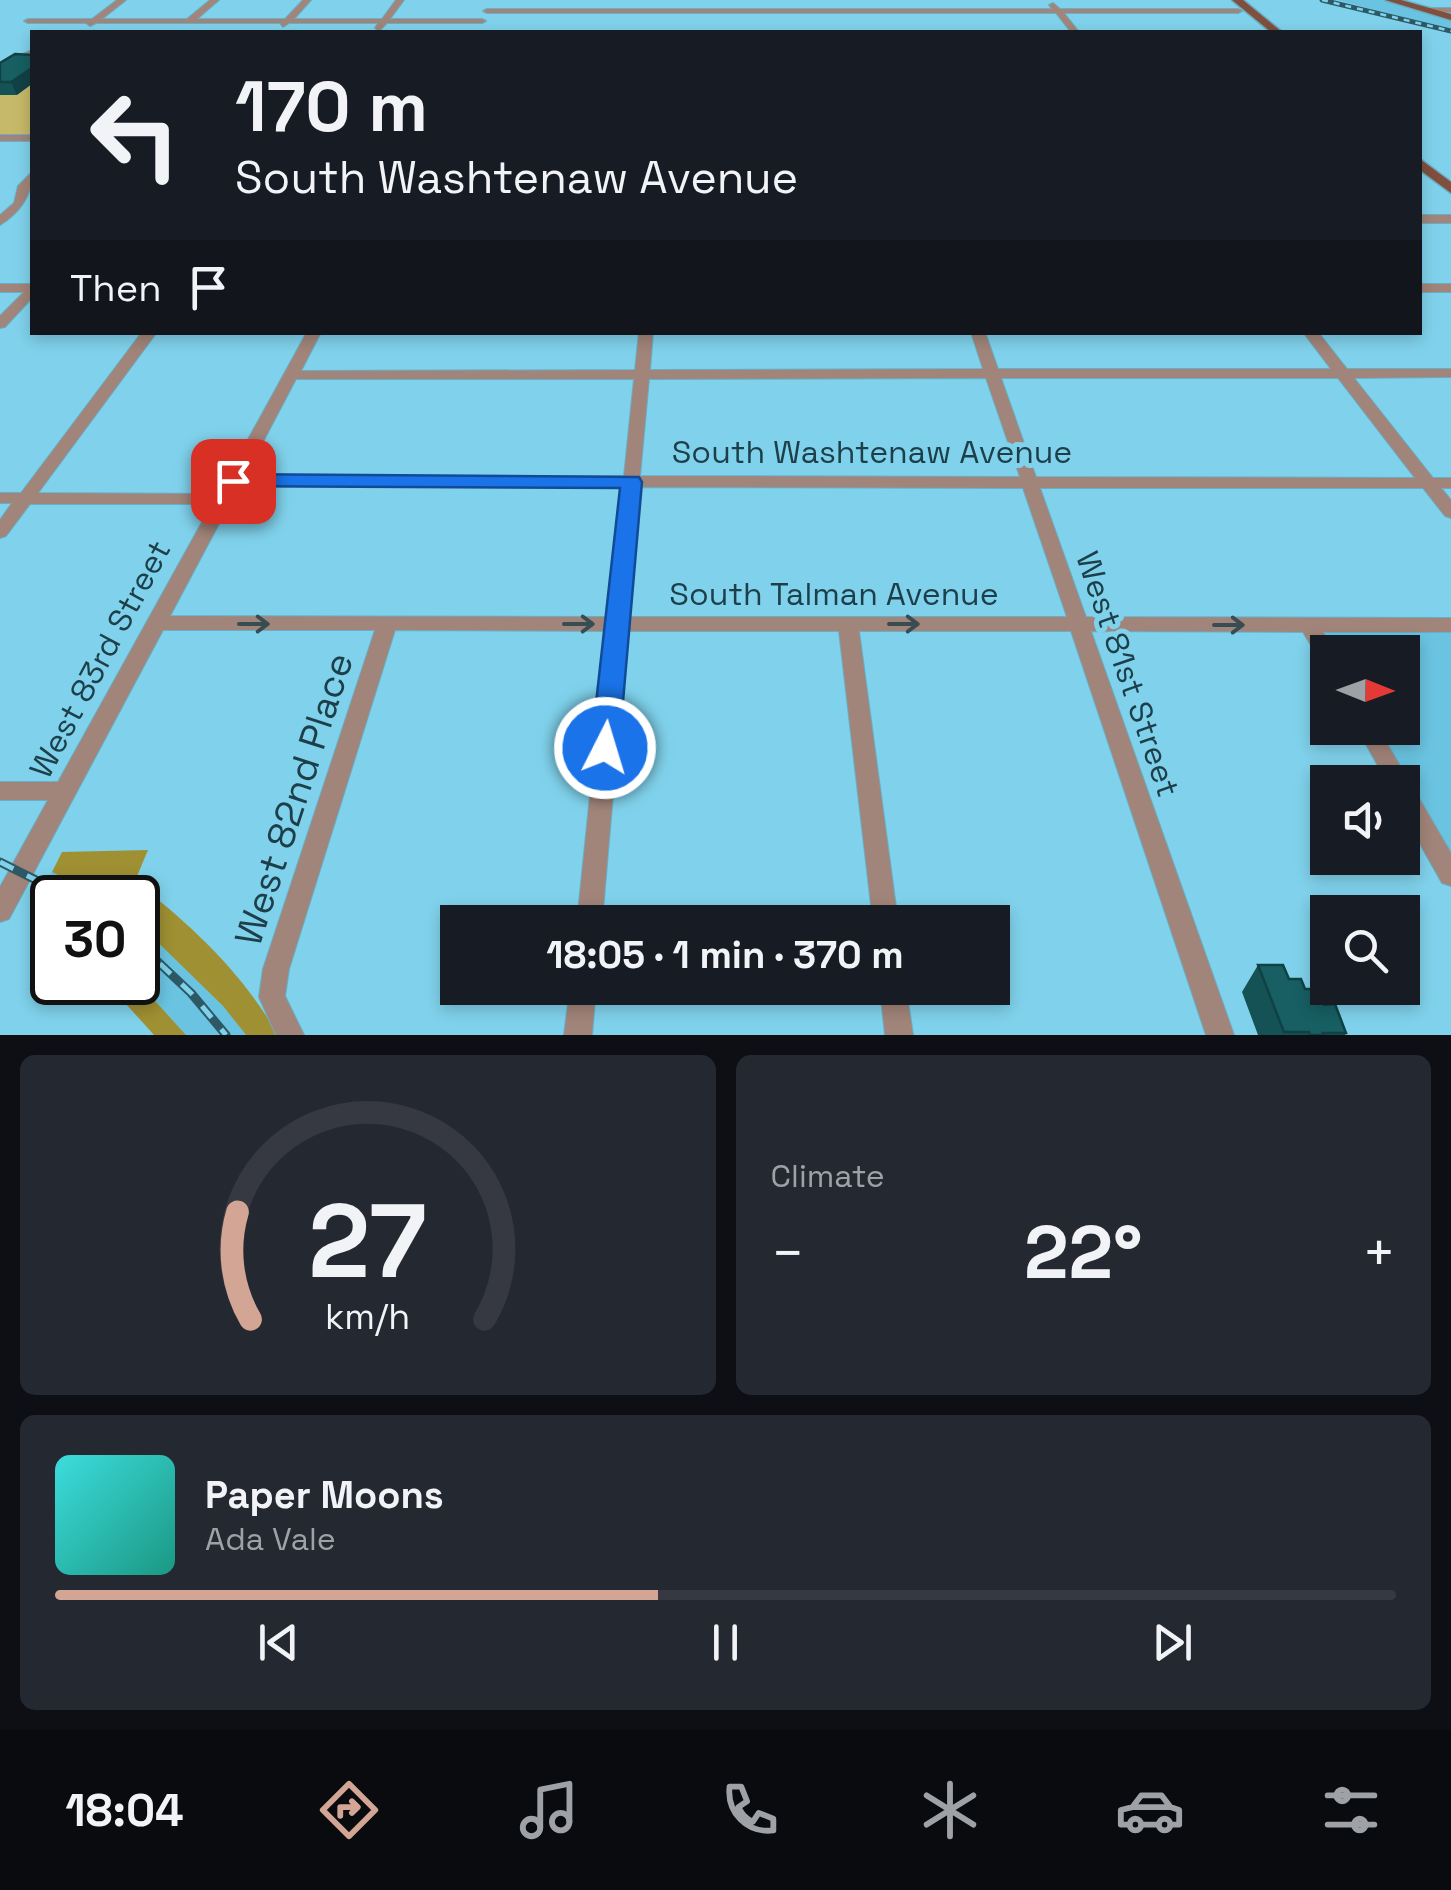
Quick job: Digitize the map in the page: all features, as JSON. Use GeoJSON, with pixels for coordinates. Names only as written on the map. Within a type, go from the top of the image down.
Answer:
{"type":"FeatureCollection","features":[{"type":"Feature","properties":{"kind":"main road"},"geometry":{"type":"LineString","coordinates":[[1226,0],[1274,30]]}},
{"type":"Feature","properties":{"kind":"main road"},"geometry":{"type":"LineString","coordinates":[[1390,0],[1451,14]]}},
{"type":"Feature","properties":{"kind":"main road"},"geometry":{"type":"LineString","coordinates":[[1238,5],[1262,30]]}},
{"type":"Feature","properties":{"kind":"main road"},"geometry":{"type":"LineString","coordinates":[[1422,150],[1451,173]]}},
{"type":"Feature","properties":{"kind":"main road"},"geometry":{"type":"LineString","coordinates":[[1422,165],[1451,189]]}},
{"type":"Feature","properties":{"kind":"street"},"geometry":{"type":"LineString","coordinates":[[81,30],[122,0]]}},
{"type":"Feature","properties":{"kind":"street"},"geometry":{"type":"LineString","coordinates":[[179,30],[215,0]]}},
{"type":"Feature","properties":{"kind":"street"},"geometry":{"type":"LineString","coordinates":[[278,30],[307,0]]}},
{"type":"Feature","properties":{"kind":"street"},"geometry":{"type":"LineString","coordinates":[[378,30],[400,0]]}},
{"type":"Feature","properties":{"kind":"street"},"geometry":{"type":"LineString","coordinates":[[477,30],[493,0]]}},
{"type":"Feature","properties":{"kind":"street"},"geometry":{"type":"LineString","coordinates":[[676,26],[678,0]]}},
{"type":"Feature","properties":{"kind":"street"},"geometry":{"type":"LineString","coordinates":[[864,0],[872,26]]}},
{"type":"Feature","properties":{"kind":"street"},"geometry":{"type":"LineString","coordinates":[[1049,0],[1073,30]]}},
{"type":"Feature","properties":{"kind":"street"},"geometry":{"type":"LineString","coordinates":[[488,11],[1058,11],[1238,5]]}},
{"type":"Feature","properties":{"kind":"street"},"geometry":{"type":"LineString","coordinates":[[28,21],[482,21]]}},
{"type":"Feature","properties":{"kind":"street"},"geometry":{"type":"LineString","coordinates":[[0,67],[30,55]]}},
{"type":"Feature","properties":{"kind":"street"},"geometry":{"type":"LineString","coordinates":[[0,138],[30,138]]}},
{"type":"Feature","properties":{"kind":"street"},"geometry":{"type":"LineString","coordinates":[[0,220],[18,204],[30,177]]}},
{"type":"Feature","properties":{"kind":"street"},"geometry":{"type":"LineString","coordinates":[[1422,219],[1451,219]]}},
{"type":"Feature","properties":{"kind":"street"},"geometry":{"type":"LineString","coordinates":[[0,288],[30,290]]}},
{"type":"Feature","properties":{"kind":"street"},"geometry":{"type":"LineString","coordinates":[[1422,288],[1451,288]]}},
{"type":"Feature","properties":{"kind":"street"},"geometry":{"type":"LineString","coordinates":[[0,324],[30,292]]}},
{"type":"Feature","properties":{"kind":"street"},"geometry":{"type":"LineString","coordinates":[[0,532],[148,335]]}},
{"type":"Feature","properties":{"kind":"street","name":"West 83rd Street"},"geometry":{"type":"LineString","coordinates":[[0,912],[312,335]]}},
{"type":"Feature","properties":{"kind":"street"},"geometry":{"type":"LineString","coordinates":[[591,905],[646,335]]}},
{"type":"Feature","properties":{"kind":"street","name":"West 81st Street"},"geometry":{"type":"LineString","coordinates":[[979,335],[1220,1035]]}},
{"type":"Feature","properties":{"kind":"street"},"geometry":{"type":"LineString","coordinates":[[1312,335],[1451,512]]}},
{"type":"Feature","properties":{"kind":"street"},"geometry":{"type":"LineString","coordinates":[[291,375],[1451,373]]}},
{"type":"Feature","properties":{"kind":"street","name":"South Washtenaw Avenue"},"geometry":{"type":"LineString","coordinates":[[0,498],[631,482],[1451,482]]}},
{"type":"Feature","properties":{"kind":"street","name":"South Talman Avenue"},"geometry":{"type":"LineString","coordinates":[[156,624],[1451,625]]}},
{"type":"Feature","properties":{"kind":"street","name":"West 82nd Place"},"geometry":{"type":"LineString","coordinates":[[290,1035],[272,997],[276,970],[387,624]]}},
{"type":"Feature","properties":{"kind":"street"},"geometry":{"type":"LineString","coordinates":[[848,624],[883,905]]}},
{"type":"Feature","properties":{"kind":"street"},"geometry":{"type":"LineString","coordinates":[[1309,625],[1315,635]]}},
{"type":"Feature","properties":{"kind":"street"},"geometry":{"type":"LineString","coordinates":[[0,791],[66,791]]}},
{"type":"Feature","properties":{"kind":"street"},"geometry":{"type":"LineString","coordinates":[[1420,821],[1451,875]]}},
{"type":"Feature","properties":{"kind":"street"},"geometry":{"type":"LineString","coordinates":[[578,1035],[581,1005]]}},
{"type":"Feature","properties":{"kind":"street"},"geometry":{"type":"LineString","coordinates":[[895,1005],[899,1035]]}},
{"type":"Feature","properties":{"kind":"shaded area"},"geometry":{"type":"Polygon","coordinates":[[[1337,0],[1383,0],[1451,19],[1451,30],[1337,0]]]}},
{"type":"Feature","properties":{"kind":"shaded area"},"geometry":{"type":"Polygon","coordinates":[[[30,56],[30,136],[0,136],[0,69],[30,56]]]}},
{"type":"Feature","properties":{"kind":"shaded area"},"geometry":{"type":"Polygon","coordinates":[[[1325,632],[1451,633],[1451,855],[1420,800],[1420,765],[1400,765],[1389,745],[1420,745],[1420,635],[1325,632]]]}},
{"type":"Feature","properties":{"kind":"shaded area"},"geometry":{"type":"Polygon","coordinates":[[[148,850],[138,875],[58,875],[52,872],[62,852],[148,850]]]}},
{"type":"Feature","properties":{"kind":"shaded area"},"geometry":{"type":"Polygon","coordinates":[[[160,902],[214,951],[248,990],[278,1035],[246,1035],[223,1006],[160,944],[160,902]]]}},
{"type":"Feature","properties":{"kind":"shaded area"},"geometry":{"type":"Polygon","coordinates":[[[160,944],[223,1006],[246,1035],[186,1035],[159,1005],[160,944]]]}},
{"type":"Feature","properties":{"kind":"shaded area"},"geometry":{"type":"Polygon","coordinates":[[[127,1005],[159,1005],[186,1035],[154,1035],[127,1005]]]}},
{"type":"Feature","properties":{"kind":"building"},"geometry":{"type":"Polygon","coordinates":[[[15,54],[30,55],[30,69],[11,82],[0,82],[0,63],[15,54]]]}},
{"type":"Feature","properties":{"kind":"building"},"geometry":{"type":"Polygon","coordinates":[[[1258,965],[1283,965],[1289,979],[1301,979],[1305,989],[1310,989],[1310,1005],[1335,1005],[1346,1033],[1284,1032],[1258,965]]]}},
{"type":"Feature","properties":{"kind":"railway"},"geometry":{"type":"LineString","coordinates":[[1322,0],[1451,31]]}},
{"type":"Feature","properties":{"kind":"railway"},"geometry":{"type":"LineString","coordinates":[[0,862],[30,877]]}},
{"type":"Feature","properties":{"kind":"railway"},"geometry":{"type":"LineString","coordinates":[[160,964],[226,1035]]}},
{"type":"Feature","properties":{"kind":"route"},"geometry":{"type":"LineString","coordinates":[[233,481],[631,482],[605,748]]}}]}
